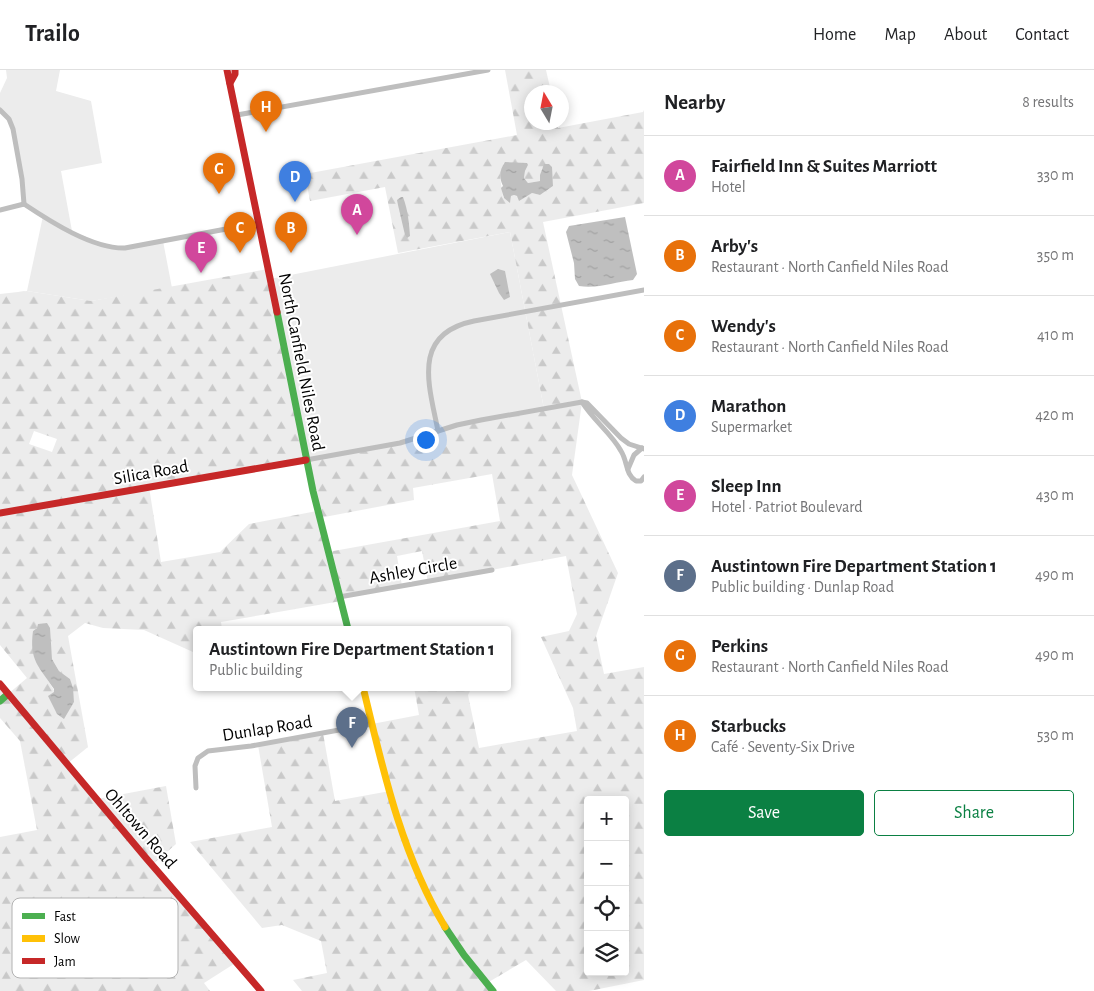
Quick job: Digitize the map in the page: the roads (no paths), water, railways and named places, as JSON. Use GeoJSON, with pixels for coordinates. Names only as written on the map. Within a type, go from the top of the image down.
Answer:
{"type":"FeatureCollection","features":[{"type":"Feature","properties":{"kind":"main road","name":"North Canfield Niles Road"},"geometry":{"type":"LineString","coordinates":[[227,70],[306,460],[347,626]]}},
{"type":"Feature","properties":{"kind":"main road"},"geometry":{"type":"LineString","coordinates":[[230,83],[235,70]]}},
{"type":"Feature","properties":{"kind":"main road","name":"Silica Road"},"geometry":{"type":"LineString","coordinates":[[0,513],[306,460]]}},
{"type":"Feature","properties":{"kind":"main road","name":"Ohltown Road"},"geometry":{"type":"LineString","coordinates":[[0,684],[261,991]]}},
{"type":"Feature","properties":{"kind":"main road"},"geometry":{"type":"LineString","coordinates":[[364,691],[400,828],[424,889],[456,943],[493,991]]}},
{"type":"Feature","properties":{"kind":"main road"},"geometry":{"type":"LineString","coordinates":[[0,701],[8,694]]}},
{"type":"Feature","properties":{"kind":"street"},"geometry":{"type":"LineString","coordinates":[[237,115],[488,70]]}},
{"type":"Feature","properties":{"kind":"street"},"geometry":{"type":"LineString","coordinates":[[0,110],[9,119],[13,129],[22,179],[24,204]]}},
{"type":"Feature","properties":{"kind":"street"},"geometry":{"type":"LineString","coordinates":[[0,210],[24,204],[89,240],[106,247],[116,248],[258,223]]}},
{"type":"Feature","properties":{"kind":"street"},"geometry":{"type":"LineString","coordinates":[[438,431],[428,368],[434,346],[444,334],[462,324],[474,321],[644,290]]}},
{"type":"Feature","properties":{"kind":"street"},"geometry":{"type":"LineString","coordinates":[[306,460],[400,444],[438,431],[481,420],[582,402],[587,403],[621,438],[630,444],[643,448]]}},
{"type":"Feature","properties":{"kind":"street"},"geometry":{"type":"LineString","coordinates":[[582,402],[590,415],[622,452],[630,476],[636,482],[644,477]]}},
{"type":"Feature","properties":{"kind":"street"},"geometry":{"type":"LineString","coordinates":[[627,471],[634,454],[643,448]]}},
{"type":"Feature","properties":{"kind":"street","name":"Ashley Circle"},"geometry":{"type":"LineString","coordinates":[[340,597],[492,570]]}},
{"type":"Feature","properties":{"kind":"street","name":"Dunlap Road"},"geometry":{"type":"LineString","coordinates":[[196,788],[195,766],[198,758],[208,751],[251,746],[372,724]]}},
{"type":"Feature","properties":{"kind":"water"},"geometry":{"type":"Polygon","coordinates":[[[505,162],[527,163],[524,178],[528,183],[540,181],[544,164],[549,164],[552,167],[553,186],[540,195],[532,193],[519,201],[517,196],[511,196],[510,203],[504,198],[501,188],[503,186],[500,177],[505,162]]]}},
{"type":"Feature","properties":{"kind":"water"},"geometry":{"type":"Polygon","coordinates":[[[403,197],[408,217],[410,236],[407,238],[397,200],[403,197]]]}},
{"type":"Feature","properties":{"kind":"water"},"geometry":{"type":"Polygon","coordinates":[[[625,217],[637,274],[633,280],[599,286],[579,286],[575,279],[574,263],[566,232],[569,226],[625,217]]]}},
{"type":"Feature","properties":{"kind":"water"},"geometry":{"type":"Polygon","coordinates":[[[498,269],[505,271],[510,297],[504,300],[490,274],[498,269]]]}},
{"type":"Feature","properties":{"kind":"water"},"geometry":{"type":"Polygon","coordinates":[[[47,623],[50,628],[52,659],[59,671],[70,679],[73,688],[74,702],[64,719],[57,714],[48,696],[54,692],[54,689],[36,663],[32,649],[33,631],[37,628],[38,624],[47,623]]]}},
{"type":"Feature","properties":{"kind":"place","name":"Starbucks"},"geometry":{"type":"Point","coordinates":[266,132]}},
{"type":"Feature","properties":{"kind":"place","name":"Perkins"},"geometry":{"type":"Point","coordinates":[219,194]}},
{"type":"Feature","properties":{"kind":"place","name":"Marathon"},"geometry":{"type":"Point","coordinates":[295,202]}},
{"type":"Feature","properties":{"kind":"place","name":"Fairfield Inn & Suites Marriott"},"geometry":{"type":"Point","coordinates":[357,235]}},
{"type":"Feature","properties":{"kind":"place","name":"Wendy's"},"geometry":{"type":"Point","coordinates":[240,253]}},
{"type":"Feature","properties":{"kind":"place","name":"Arby's"},"geometry":{"type":"Point","coordinates":[291,253]}},
{"type":"Feature","properties":{"kind":"place","name":"Sleep Inn"},"geometry":{"type":"Point","coordinates":[201,273]}},
{"type":"Feature","properties":{"kind":"place","name":"Austintown Fire Department Station 1"},"geometry":{"type":"Point","coordinates":[352,748]}}]}
